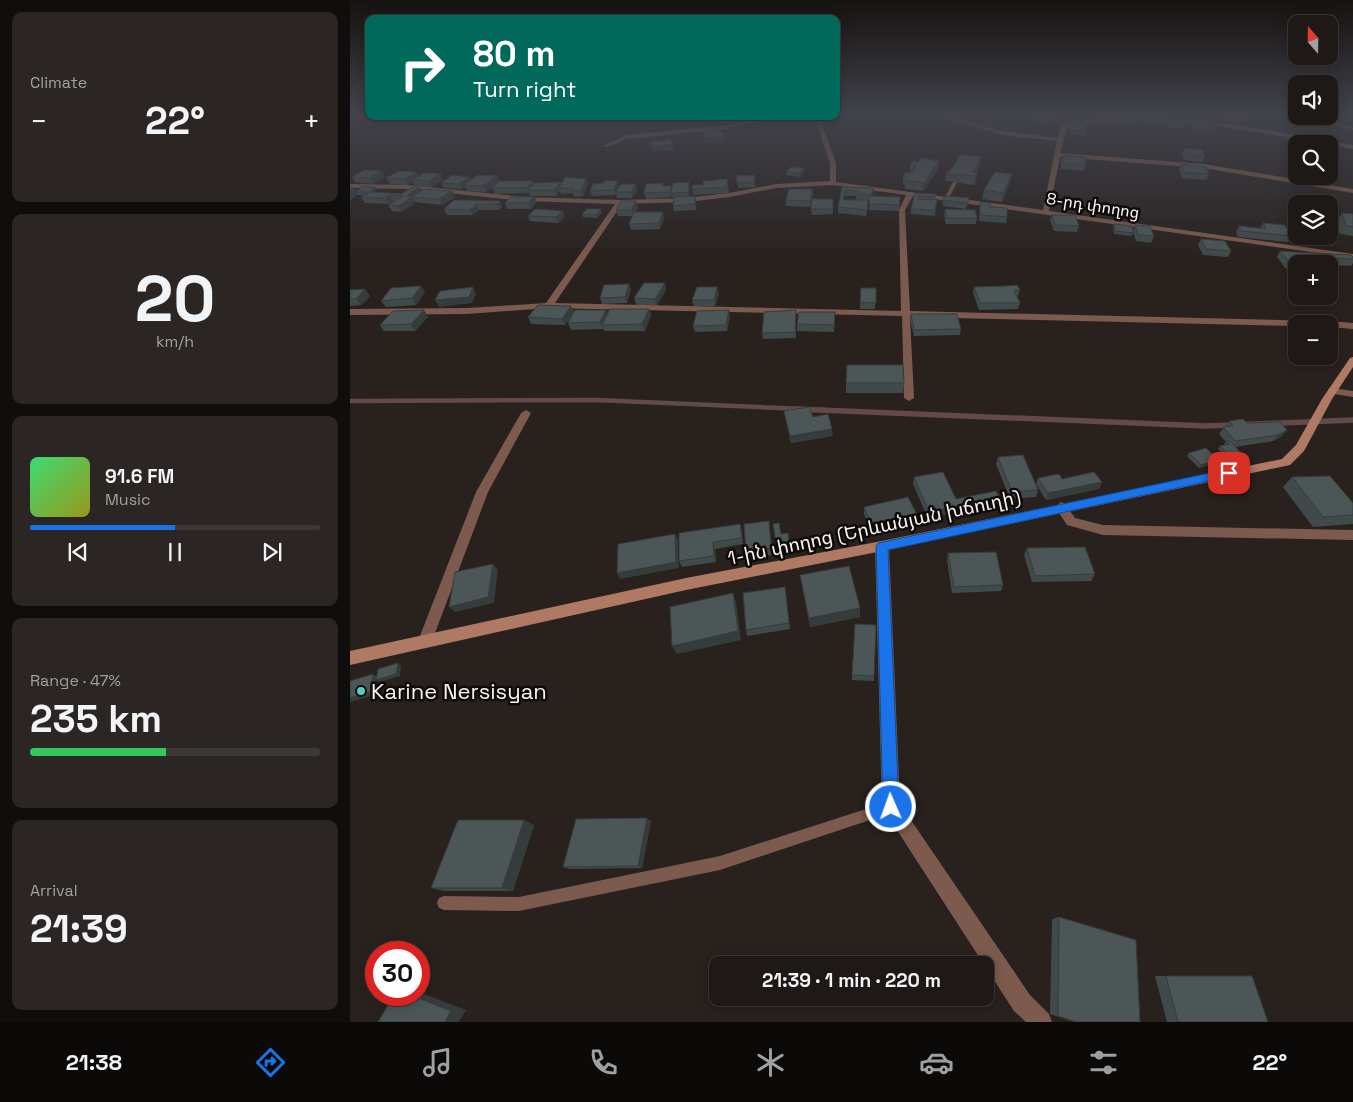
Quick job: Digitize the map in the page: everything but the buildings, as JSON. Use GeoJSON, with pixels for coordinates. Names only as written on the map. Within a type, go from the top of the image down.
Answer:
{"type":"FeatureCollection","features":[{"type":"Feature","properties":{"kind":"main road","name":"1-ին փողոց (Երևանյան խճուղի)"},"geometry":{"type":"LineString","coordinates":[[350,658],[686,584],[882,546],[1060,507],[1286,462],[1300,448],[1329,395],[1353,360]]}},
{"type":"Feature","properties":{"kind":"street"},"geometry":{"type":"LineString","coordinates":[[833,162],[833,183]]}},
{"type":"Feature","properties":{"kind":"street"},"geometry":{"type":"LineString","coordinates":[[1046,211],[1056,162]]}},
{"type":"Feature","properties":{"kind":"street"},"geometry":{"type":"LineString","coordinates":[[1146,162],[1203,166],[1288,179]]}},
{"type":"Feature","properties":{"kind":"street","name":"8-րդ փողոց"},"geometry":{"type":"LineString","coordinates":[[350,186],[408,187],[524,199],[620,202],[687,200],[729,195],[776,186],[833,183],[1046,211],[1353,256]]}},
{"type":"Feature","properties":{"kind":"street"},"geometry":{"type":"LineString","coordinates":[[1322,185],[1353,191]]}},
{"type":"Feature","properties":{"kind":"street"},"geometry":{"type":"LineString","coordinates":[[909,398],[902,210],[911,193]]}},
{"type":"Feature","properties":{"kind":"street"},"geometry":{"type":"LineString","coordinates":[[549,305],[620,202]]}},
{"type":"Feature","properties":{"kind":"street"},"geometry":{"type":"LineString","coordinates":[[350,312],[467,311],[549,305],[1288,323]]}},
{"type":"Feature","properties":{"kind":"street"},"geometry":{"type":"LineString","coordinates":[[1338,325],[1353,326]]}},
{"type":"Feature","properties":{"kind":"street"},"geometry":{"type":"LineString","coordinates":[[1329,395],[1353,394]]}},
{"type":"Feature","properties":{"kind":"street"},"geometry":{"type":"LineString","coordinates":[[425,641],[482,492],[526,413]]}},
{"type":"Feature","properties":{"kind":"street"},"geometry":{"type":"LineString","coordinates":[[1060,507],[1071,522],[1103,530],[1353,535]]}},
{"type":"Feature","properties":{"kind":"street"},"geometry":{"type":"LineString","coordinates":[[882,546],[891,807],[1022,1003],[1041,1022]]}},
{"type":"Feature","properties":{"kind":"lane"},"geometry":{"type":"LineString","coordinates":[[946,198],[955,184]]}},
{"type":"Feature","properties":{"kind":"lane"},"geometry":{"type":"LineString","coordinates":[[444,903],[519,904],[720,863],[891,807]]}},
{"type":"Feature","properties":{"kind":"waterway"},"geometry":{"type":"LineString","coordinates":[[350,401],[596,400],[825,410]]}},
{"type":"Feature","properties":{"kind":"waterway"},"geometry":{"type":"LineString","coordinates":[[796,409],[1206,426],[1353,420]]}},
{"type":"Feature","properties":{"kind":"place","name":"Karine Nersisyan"},"geometry":{"type":"Point","coordinates":[361,691]}},
{"type":"Feature","properties":{"kind":"route"},"geometry":{"type":"LineString","coordinates":[[891,807],[882,546],[1060,507],[1229,473]]}}]}
